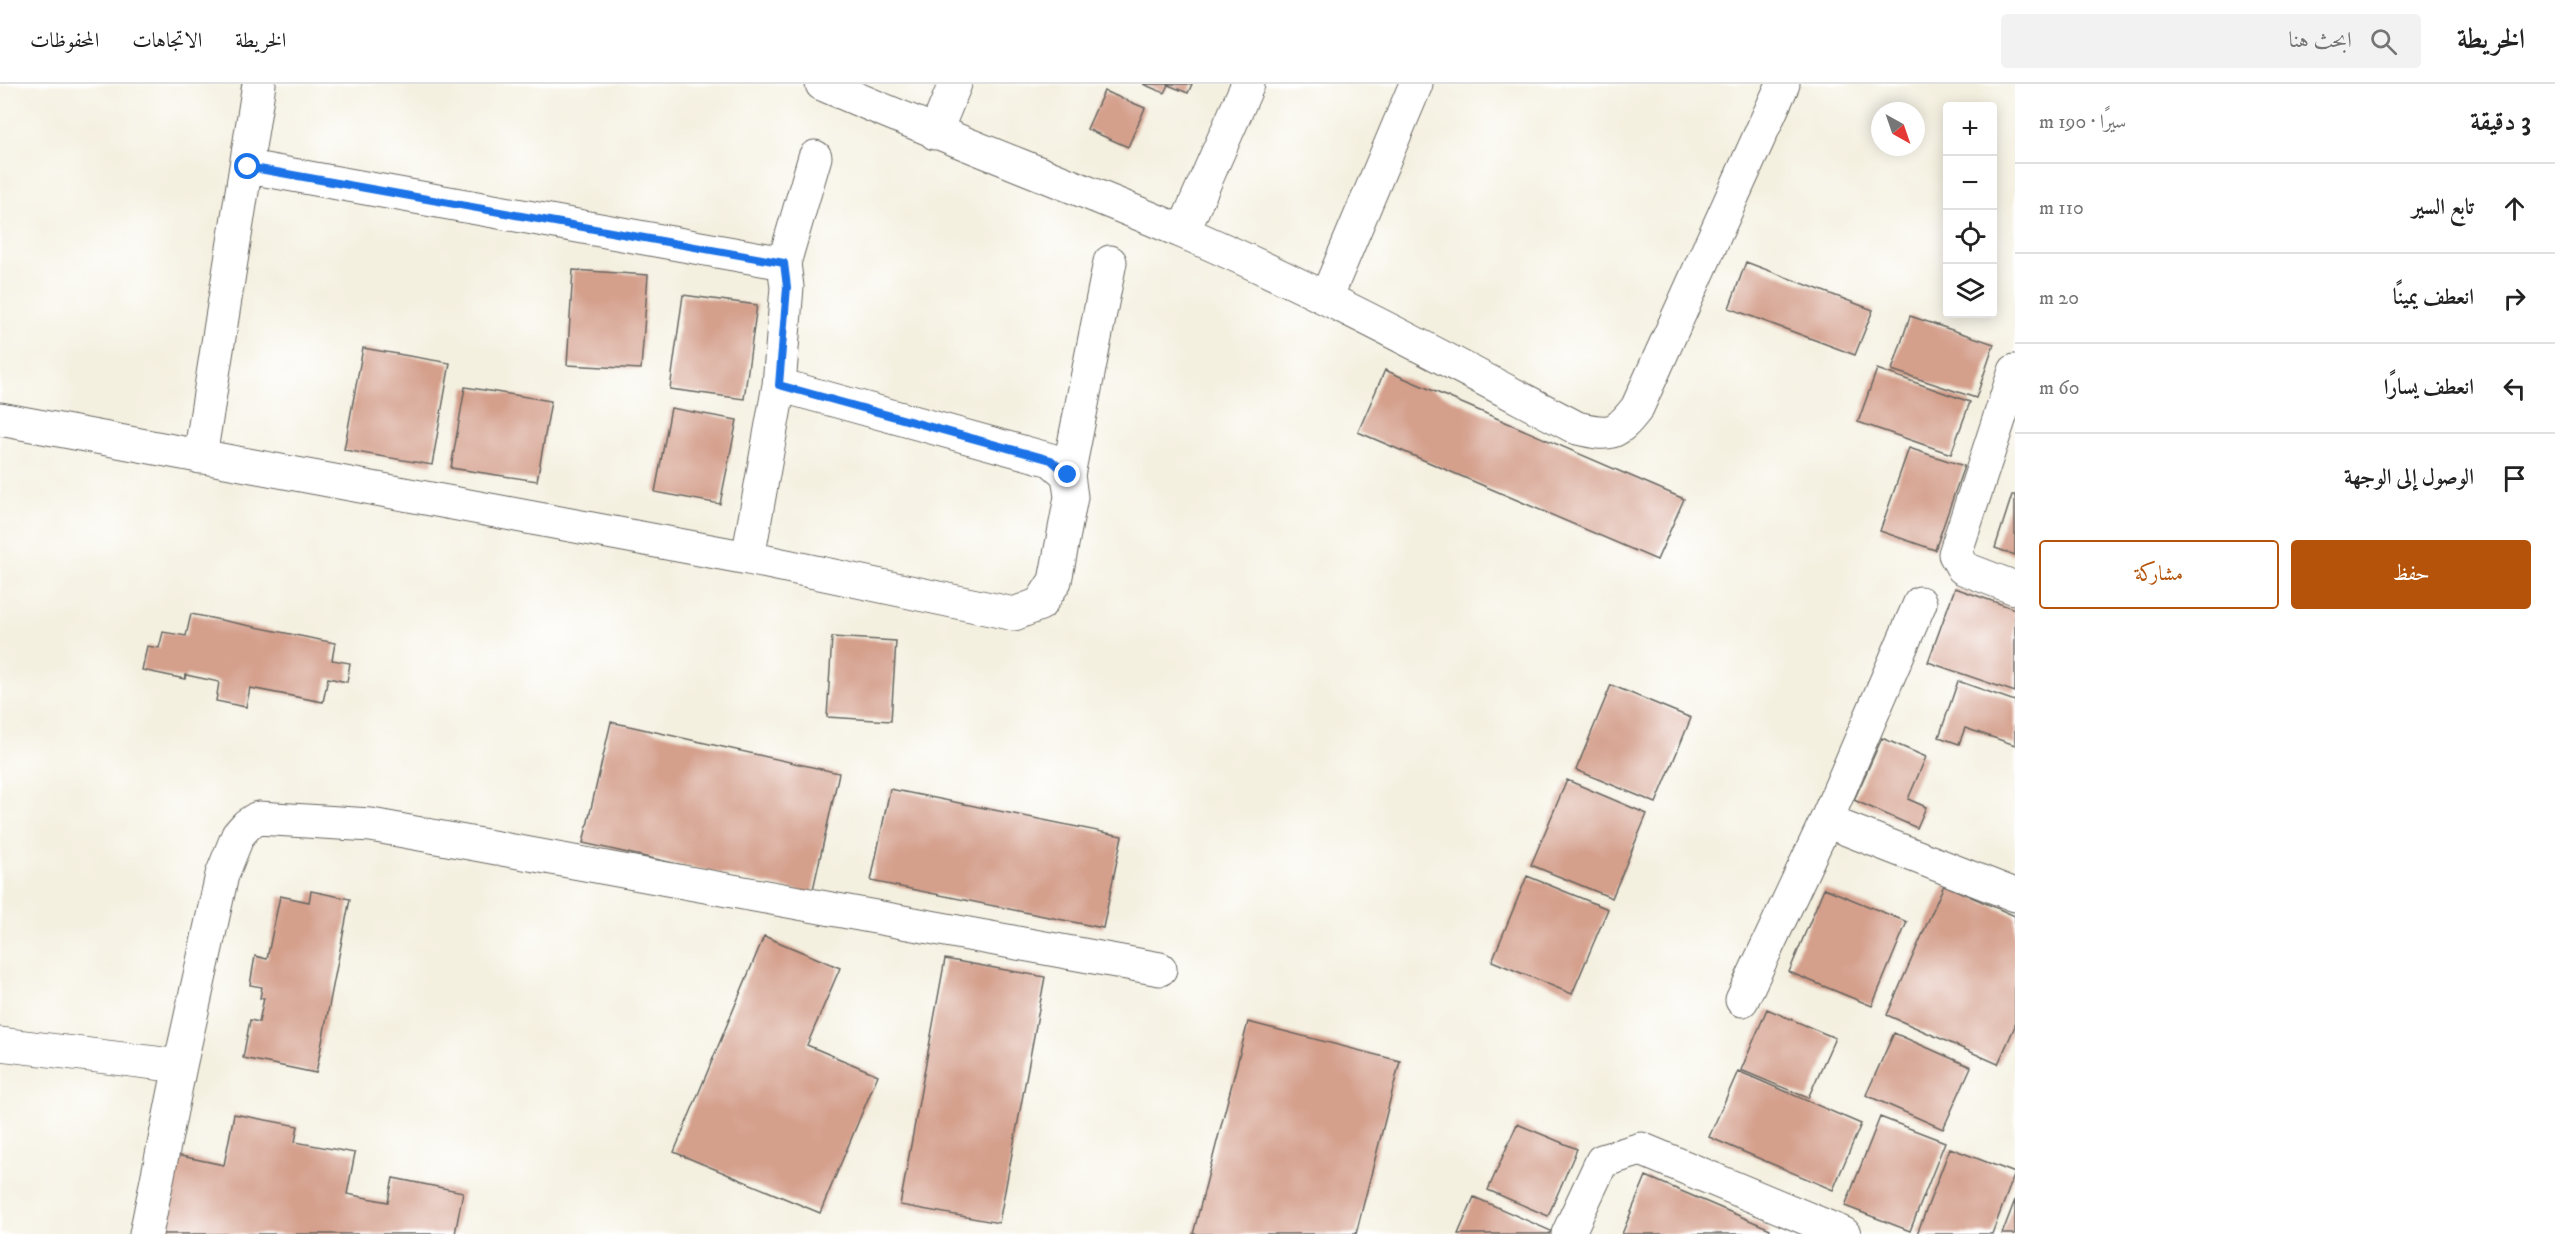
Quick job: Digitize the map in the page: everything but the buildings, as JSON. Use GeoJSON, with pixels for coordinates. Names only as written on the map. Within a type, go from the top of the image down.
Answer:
{"type":"FeatureCollection","features":[{"type":"Feature","properties":{"kind":"street"},"geometry":{"type":"LineString","coordinates":[[200,457],[248,167],[259,84]]}},
{"type":"Feature","properties":{"kind":"street"},"geometry":{"type":"LineString","coordinates":[[822,84],[935,133],[1183,232],[1326,298],[1578,428],[1601,434],[1622,428],[1637,408],[1783,84]]}},
{"type":"Feature","properties":{"kind":"street"},"geometry":{"type":"LineString","coordinates":[[935,133],[955,84]]}},
{"type":"Feature","properties":{"kind":"street"},"geometry":{"type":"LineString","coordinates":[[1183,232],[1248,84]]}},
{"type":"Feature","properties":{"kind":"street"},"geometry":{"type":"LineString","coordinates":[[1326,298],[1416,84]]}},
{"type":"Feature","properties":{"kind":"street"},"geometry":{"type":"LineString","coordinates":[[748,558],[779,385],[787,287],[784,263],[815,157]]}},
{"type":"Feature","properties":{"kind":"street"},"geometry":{"type":"LineString","coordinates":[[248,167],[784,263]]}},
{"type":"Feature","properties":{"kind":"street"},"geometry":{"type":"LineString","coordinates":[[0,419],[748,558],[1014,614],[1040,604],[1055,580],[1071,497],[1068,475],[1110,262]]}},
{"type":"Feature","properties":{"kind":"street"},"geometry":{"type":"LineString","coordinates":[[2015,371],[1955,554],[1963,568],[2015,588]]}},
{"type":"Feature","properties":{"kind":"street"},"geometry":{"type":"LineString","coordinates":[[779,385],[1051,460],[1068,475]]}},
{"type":"Feature","properties":{"kind":"street"},"geometry":{"type":"LineString","coordinates":[[1742,1000],[1826,821],[1920,603]]}},
{"type":"Feature","properties":{"kind":"street"},"geometry":{"type":"LineString","coordinates":[[146,1234],[222,875],[238,835],[258,818],[371,825],[1160,969]]}},
{"type":"Feature","properties":{"kind":"street"},"geometry":{"type":"LineString","coordinates":[[1826,821],[2015,895]]}},
{"type":"Feature","properties":{"kind":"street"},"geometry":{"type":"LineString","coordinates":[[0,1044],[180,1066]]}},
{"type":"Feature","properties":{"kind":"street"},"geometry":{"type":"LineString","coordinates":[[1568,1234],[1602,1161],[1641,1149],[1796,1224],[1844,1234]]}},
{"type":"Feature","properties":{"kind":"route"},"geometry":{"type":"LineString","coordinates":[[248,167],[784,263],[787,287],[779,385],[1051,460],[1068,475]]}}]}
